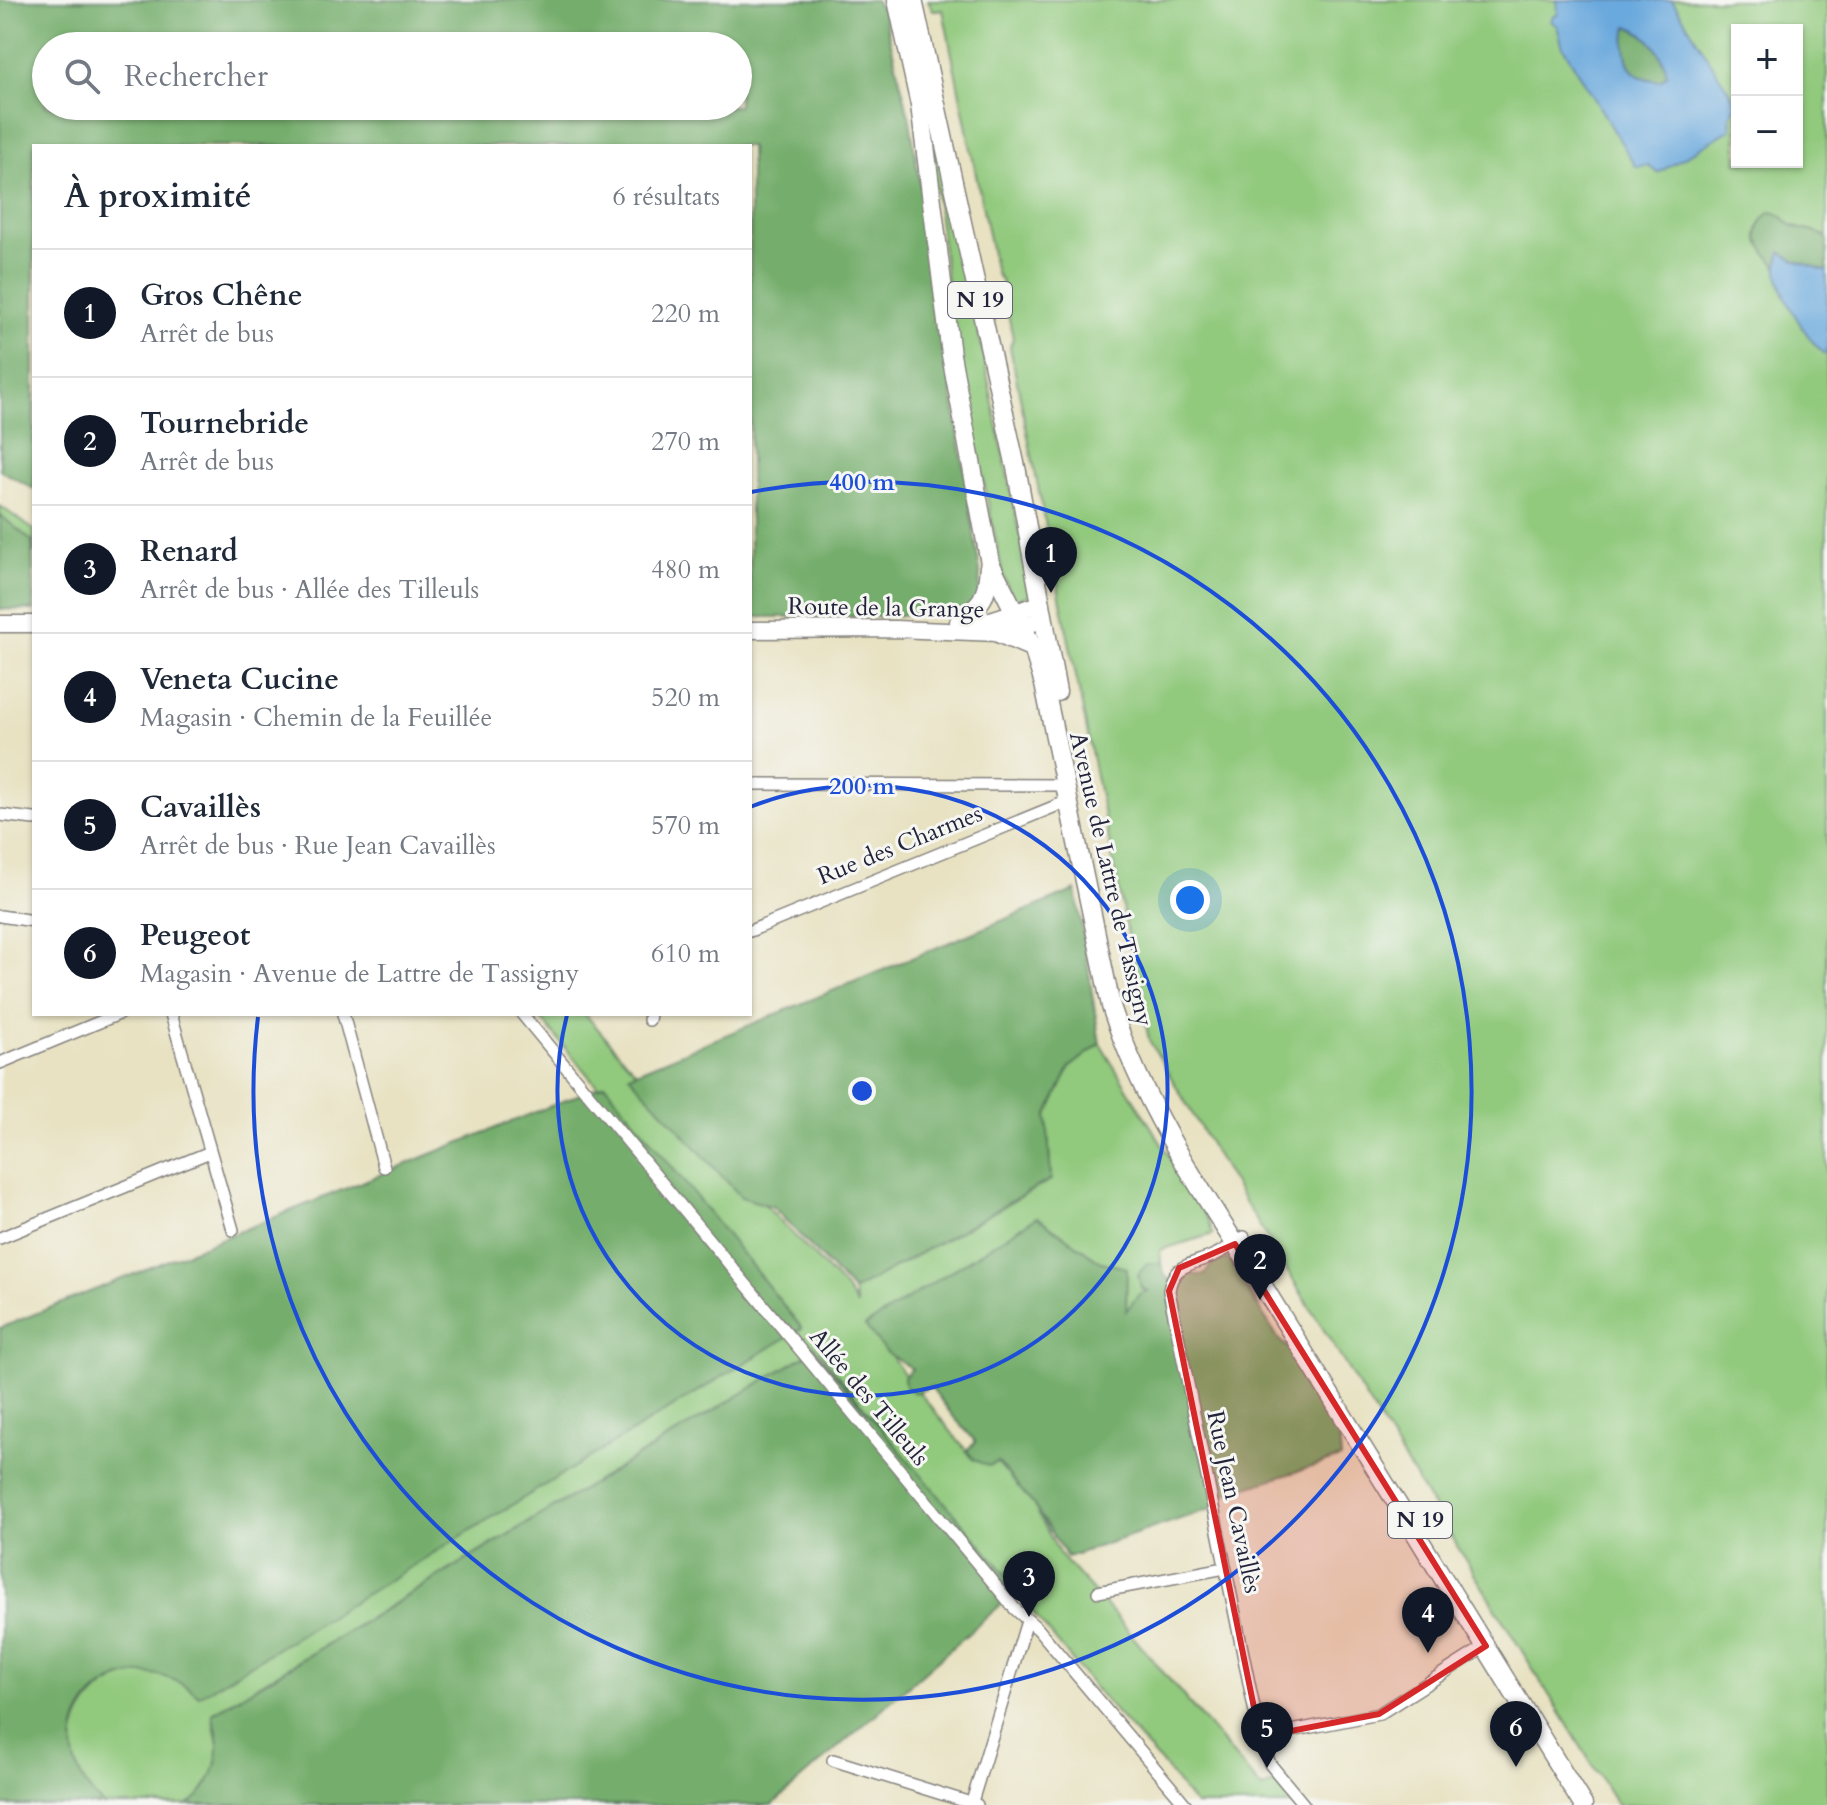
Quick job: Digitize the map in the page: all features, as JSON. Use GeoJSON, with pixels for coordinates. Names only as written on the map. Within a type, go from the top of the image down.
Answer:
{"type":"FeatureCollection","features":[{"type":"Feature","properties":{"kind":"main road","name":"Avenue de Lattre de Tassigny"},"geometry":{"type":"LineString","coordinates":[[897,0],[920,105],[951,355],[990,563],[1033,648],[1044,684],[1111,1006],[1121,1037],[1168,1133],[1239,1240],[1583,1805]]}},
{"type":"Feature","properties":{"kind":"main road","name":"N 19"},"geometry":{"type":"LineString","coordinates":[[913,0],[1004,412],[1125,1019],[1140,1061],[1239,1240],[1595,1805]]}},
{"type":"Feature","properties":{"kind":"main road"},"geometry":{"type":"LineString","coordinates":[[960,628],[983,602],[990,563]]}},
{"type":"Feature","properties":{"kind":"main road"},"geometry":{"type":"LineString","coordinates":[[1017,620],[1042,612]]}},
{"type":"Feature","properties":{"kind":"main road"},"geometry":{"type":"LineString","coordinates":[[0,617],[32,617]]}},
{"type":"Feature","properties":{"kind":"main road","name":"Route de la Grange"},"geometry":{"type":"LineString","coordinates":[[752,630],[960,628],[976,623],[1017,620]]}},
{"type":"Feature","properties":{"kind":"main road","name":"Route de la Grange"},"geometry":{"type":"LineString","coordinates":[[752,621],[960,628],[998,633],[1017,620]]}},
{"type":"Feature","properties":{"kind":"main road"},"geometry":{"type":"LineString","coordinates":[[0,624],[32,624]]}},
{"type":"Feature","properties":{"kind":"main road"},"geometry":{"type":"LineString","coordinates":[[998,633],[1033,648]]}},
{"type":"Feature","properties":{"kind":"street"},"geometry":{"type":"LineString","coordinates":[[752,784],[1066,793]]}},
{"type":"Feature","properties":{"kind":"street","name":"Rue des Charmes"},"geometry":{"type":"LineString","coordinates":[[752,930],[1066,793]]}},
{"type":"Feature","properties":{"kind":"street"},"geometry":{"type":"LineString","coordinates":[[0,815],[32,819]]}},
{"type":"Feature","properties":{"kind":"street"},"geometry":{"type":"LineString","coordinates":[[0,916],[32,921]]}},
{"type":"Feature","properties":{"kind":"street"},"geometry":{"type":"LineString","coordinates":[[0,1063],[114,1016]]}},
{"type":"Feature","properties":{"kind":"street"},"geometry":{"type":"LineString","coordinates":[[172,1016],[233,1230]]}},
{"type":"Feature","properties":{"kind":"street"},"geometry":{"type":"LineString","coordinates":[[344,1016],[384,1167]]}},
{"type":"Feature","properties":{"kind":"street","name":"Allée des Tilleuls"},"geometry":{"type":"LineString","coordinates":[[524,1016],[1027,1621],[1038,1629],[1186,1805]]}},
{"type":"Feature","properties":{"kind":"street"},"geometry":{"type":"LineString","coordinates":[[0,1238],[210,1152]]}},
{"type":"Feature","properties":{"kind":"street","name":"Rue Jean Cavaillès"},"geometry":{"type":"LineString","coordinates":[[1239,1240],[1209,1258],[1179,1268],[1172,1278],[1169,1291],[1260,1737],[1270,1764],[1304,1805]]}},
{"type":"Feature","properties":{"kind":"street"},"geometry":{"type":"LineString","coordinates":[[1098,1592],[1225,1568]]}},
{"type":"Feature","properties":{"kind":"street"},"geometry":{"type":"LineString","coordinates":[[833,1760],[974,1804],[1027,1621]]}},
{"type":"Feature","properties":{"kind":"street"},"geometry":{"type":"LineString","coordinates":[[1260,1737],[1379,1714],[1486,1646]]}},
{"type":"Feature","properties":{"kind":"highlighted area"},"geometry":{"type":"Polygon","coordinates":[[[1235,1244],[1486,1646],[1379,1714],[1260,1737],[1169,1291],[1179,1268],[1235,1244]]]}},
{"type":"Feature","properties":{"kind":"green space"},"geometry":{"type":"Polygon","coordinates":[[[0,0],[875,0],[883,12],[910,120],[980,572],[979,596],[970,608],[884,617],[752,617],[752,144],[32,144],[32,488],[0,470],[0,0]]]}},
{"type":"Feature","properties":{"kind":"green space"},"geometry":{"type":"Polygon","coordinates":[[[928,0],[1827,0],[1827,1805],[1617,1805],[1227,1173],[1149,1040],[1010,347],[1013,338],[1001,280],[996,274],[943,10],[933,10],[928,0]]]}},
{"type":"Feature","properties":{"kind":"green space"},"geometry":{"type":"Polygon","coordinates":[[[1628,26],[1648,39],[1659,53],[1667,75],[1660,82],[1639,76],[1630,66],[1625,46],[1628,26]]]}},
{"type":"Feature","properties":{"kind":"green space"},"geometry":{"type":"Polygon","coordinates":[[[923,86],[967,275],[1032,595],[1014,600],[1003,576],[953,333],[923,86]]]}},
{"type":"Feature","properties":{"kind":"green space"},"geometry":{"type":"Polygon","coordinates":[[[1770,212],[1780,215],[1793,226],[1827,237],[1827,271],[1796,261],[1781,252],[1777,267],[1762,247],[1758,234],[1759,227],[1770,212]]]}},
{"type":"Feature","properties":{"kind":"green space"},"geometry":{"type":"Polygon","coordinates":[[[0,506],[32,529],[32,545],[31,541],[0,515],[0,506]]]}},
{"type":"Feature","properties":{"kind":"green space"},"geometry":{"type":"Polygon","coordinates":[[[0,515],[32,541],[32,610],[0,609],[0,515]]]}},
{"type":"Feature","properties":{"kind":"green space"},"geometry":{"type":"Polygon","coordinates":[[[1076,890],[1100,1044],[1070,1067],[1047,1116],[1051,1179],[853,1291],[773,1207],[741,1197],[629,1075],[1076,890]]]}},
{"type":"Feature","properties":{"kind":"green space"},"geometry":{"type":"Polygon","coordinates":[[[539,1016],[587,1016],[625,1060],[844,1287],[857,1306],[853,1291],[1051,1180],[1047,1116],[1070,1067],[1100,1044],[1209,1221],[1213,1234],[1160,1250],[1161,1263],[1147,1263],[1149,1291],[1126,1312],[1127,1268],[1101,1262],[1037,1217],[869,1324],[901,1370],[974,1460],[997,1462],[1033,1504],[1060,1555],[1262,1789],[1277,1782],[1298,1805],[1195,1805],[1102,1697],[811,1342],[814,1350],[212,1713],[219,1751],[213,1775],[199,1796],[188,1805],[103,1805],[85,1785],[77,1771],[73,1751],[75,1731],[81,1713],[107,1685],[124,1676],[143,1673],[164,1675],[187,1685],[800,1329],[539,1016]]]}},
{"type":"Feature","properties":{"kind":"green space"},"geometry":{"type":"Polygon","coordinates":[[[605,1084],[802,1328],[199,1696],[169,1678],[139,1674],[113,1681],[91,1697],[78,1720],[73,1747],[81,1776],[103,1805],[0,1805],[0,1328],[605,1084]]]}},
{"type":"Feature","properties":{"kind":"green space"},"geometry":{"type":"Polygon","coordinates":[[[1037,1217],[1101,1262],[1127,1268],[1126,1311],[1139,1294],[1148,1291],[1141,1288],[1138,1274],[1147,1263],[1161,1263],[1165,1276],[1173,1282],[1185,1282],[1188,1274],[1204,1275],[1211,1265],[1228,1258],[1280,1341],[1295,1353],[1338,1422],[1341,1458],[1218,1496],[1213,1508],[1067,1557],[1033,1504],[998,1462],[988,1466],[974,1460],[967,1450],[976,1442],[931,1387],[915,1393],[905,1387],[904,1377],[912,1369],[885,1351],[865,1326],[1037,1217]]]}},
{"type":"Feature","properties":{"kind":"green space"},"geometry":{"type":"Polygon","coordinates":[[[814,1350],[1019,1589],[772,1805],[188,1805],[206,1786],[216,1764],[218,1739],[212,1714],[814,1350]]]}},
{"type":"Feature","properties":{"kind":"water"},"geometry":{"type":"Polygon","coordinates":[[[1557,0],[1672,0],[1731,94],[1731,129],[1658,173],[1648,166],[1636,167],[1563,47],[1557,26],[1551,21],[1553,16],[1558,15],[1557,0]],[[1628,26],[1625,39],[1627,60],[1639,76],[1660,81],[1667,75],[1666,67],[1648,39],[1628,26]]]}},
{"type":"Feature","properties":{"kind":"water"},"geometry":{"type":"Polygon","coordinates":[[[1781,252],[1796,261],[1827,271],[1827,355],[1811,339],[1787,300],[1778,275],[1781,252]]]}},
{"type":"Feature","properties":{"kind":"place","name":"Gros Chêne"},"geometry":{"type":"Point","coordinates":[1051,593]}},
{"type":"Feature","properties":{"kind":"place","name":"Tournebride"},"geometry":{"type":"Point","coordinates":[1260,1300]}},
{"type":"Feature","properties":{"kind":"place","name":"Renard"},"geometry":{"type":"Point","coordinates":[1029,1617]}},
{"type":"Feature","properties":{"kind":"place","name":"Veneta Cucine"},"geometry":{"type":"Point","coordinates":[1428,1653]}},
{"type":"Feature","properties":{"kind":"place","name":"Peugeot"},"geometry":{"type":"Point","coordinates":[1516,1767]}},
{"type":"Feature","properties":{"kind":"place","name":"Cavaillès"},"geometry":{"type":"Point","coordinates":[1267,1768]}}]}
